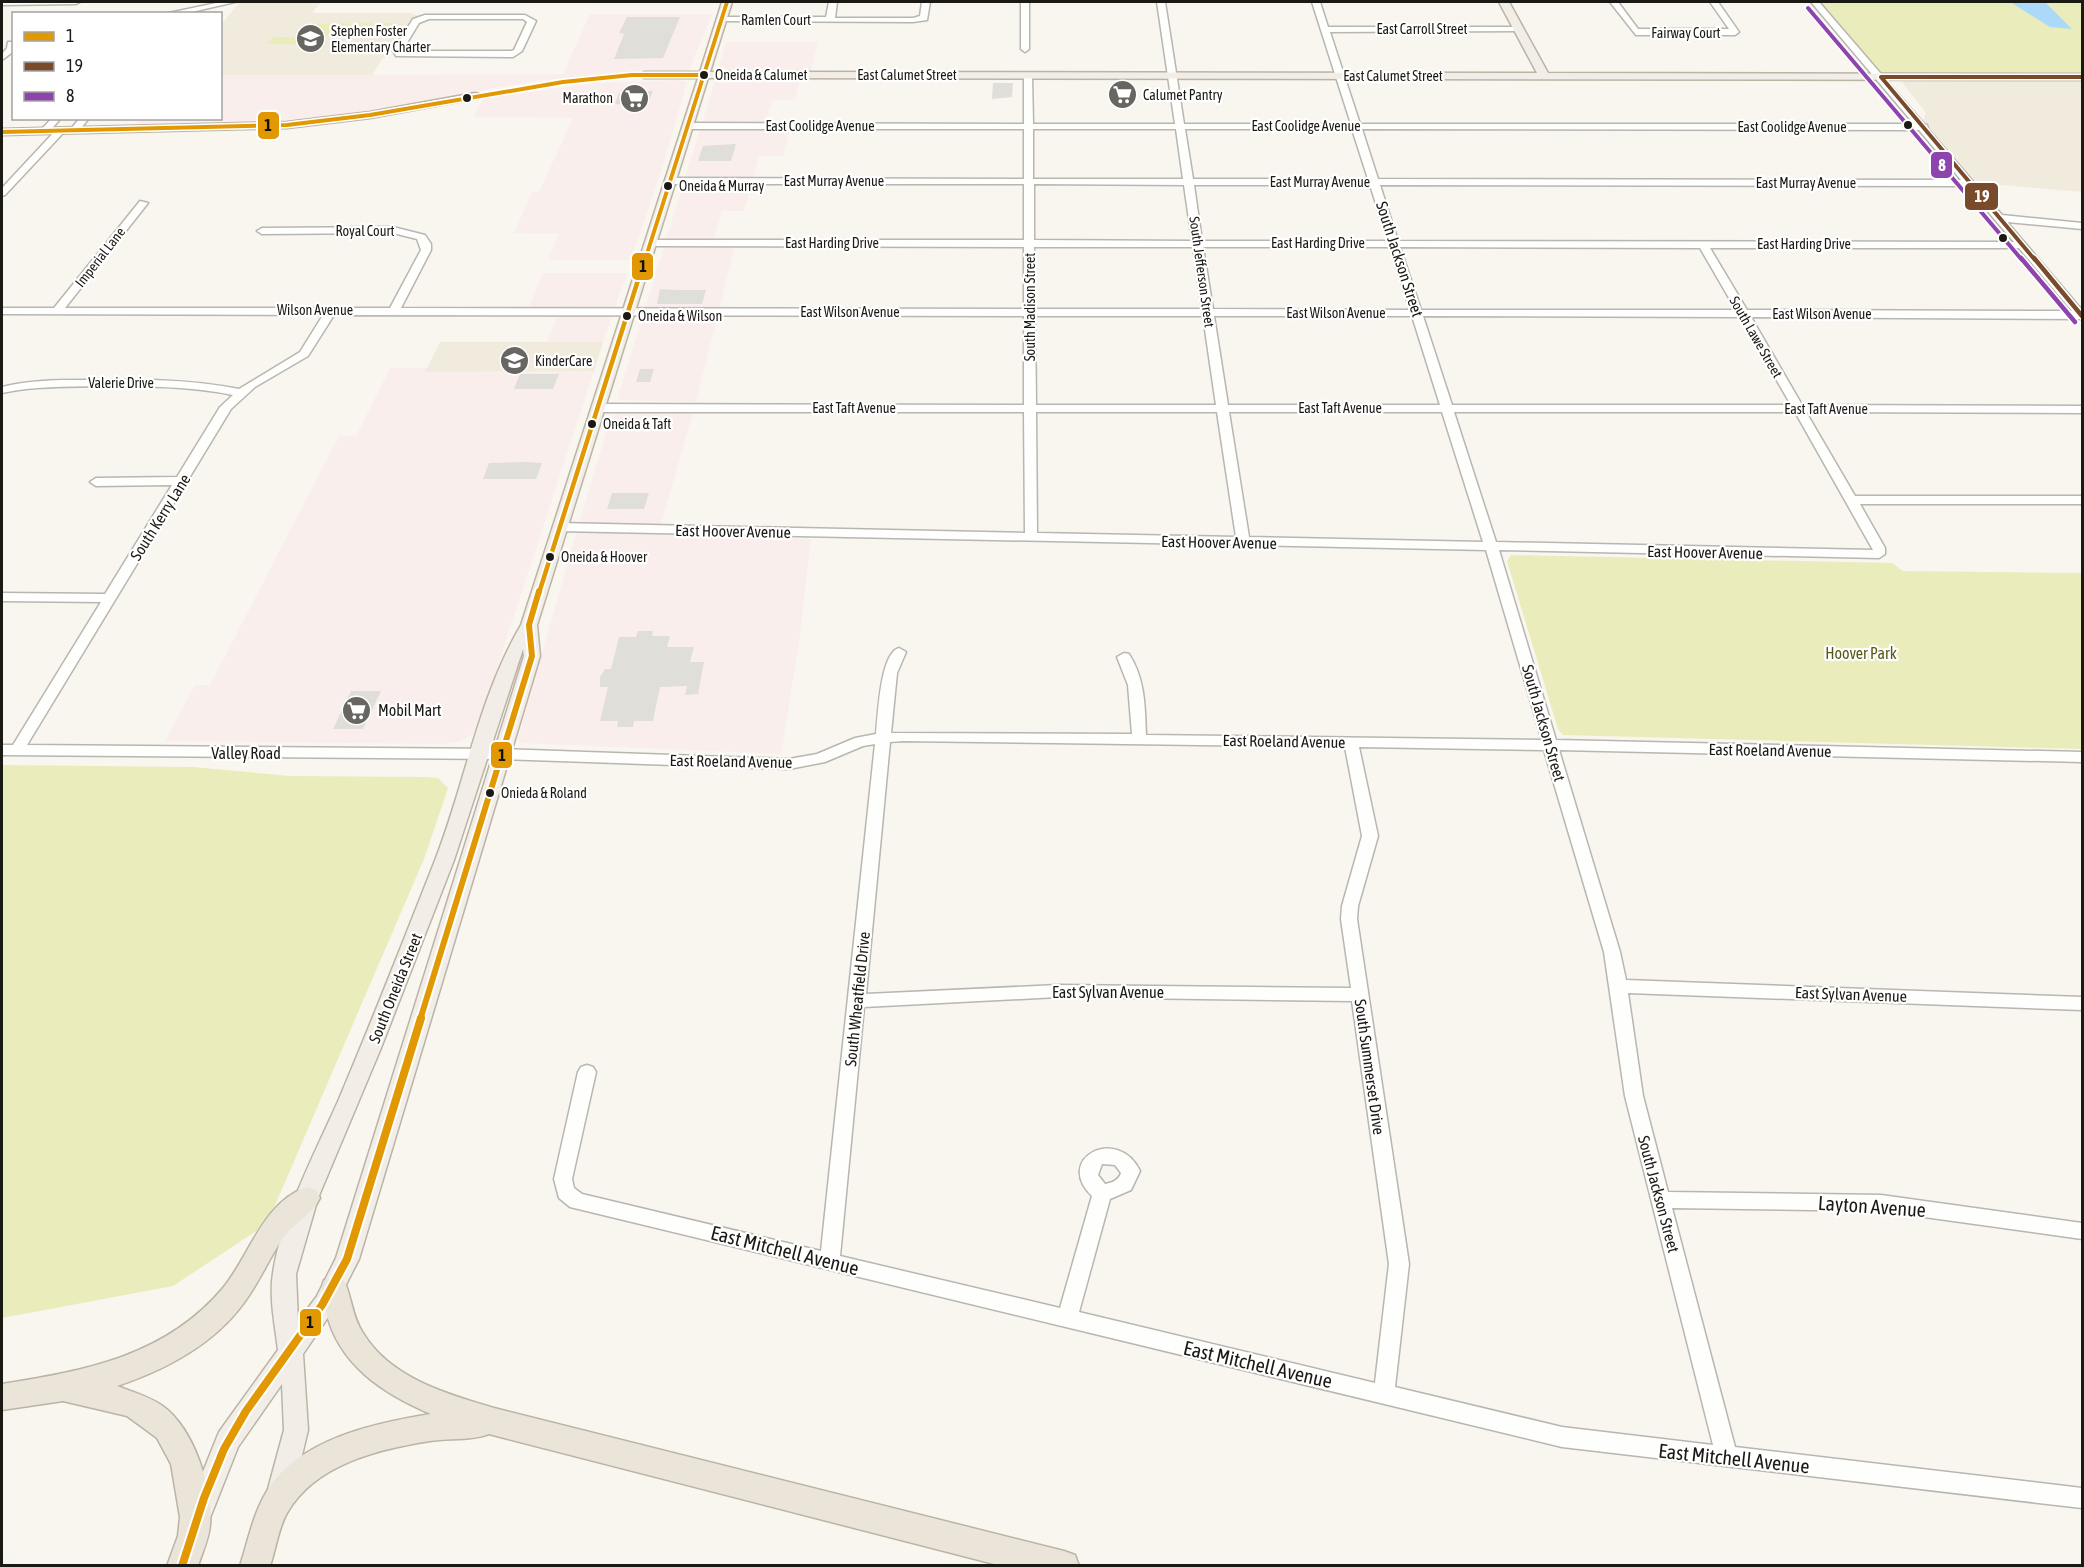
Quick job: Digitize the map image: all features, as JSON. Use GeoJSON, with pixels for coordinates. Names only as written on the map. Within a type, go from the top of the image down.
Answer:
{"type":"FeatureCollection","features":[{"type":"Feature","properties":{"kind":"highway"},"geometry":{"type":"LineString","coordinates":[[2,1397],[63,1390],[153,1359],[199,1330],[234,1294],[274,1230],[307,1198]]}},
{"type":"Feature","properties":{"kind":"highway"},"geometry":{"type":"LineString","coordinates":[[334,1289],[338,1315],[345,1331],[375,1369],[405,1389],[494,1422],[1064,1566]]}},
{"type":"Feature","properties":{"kind":"highway"},"geometry":{"type":"LineString","coordinates":[[63,1390],[99,1394],[129,1402],[152,1414],[169,1428],[185,1456],[195,1527]]}},
{"type":"Feature","properties":{"kind":"highway"},"geometry":{"type":"LineString","coordinates":[[274,1507],[297,1479],[324,1460],[350,1448],[410,1431],[494,1422]]}},
{"type":"Feature","properties":{"kind":"highway","name":"South Oneida Street"},"geometry":{"type":"LineString","coordinates":[[255,1566],[274,1507]]}},
{"type":"Feature","properties":{"kind":"highway","name":"South Oneida Street"},"geometry":{"type":"LineString","coordinates":[[182,1566],[195,1527]]}},
{"type":"Feature","properties":{"kind":"main road","name":"South Oneida Street"},"geometry":{"type":"LineString","coordinates":[[274,1507],[296,1430],[290,1353],[284,1316],[284,1274],[307,1198],[532,656],[529,626],[727,2]]}},
{"type":"Feature","properties":{"kind":"main road"},"geometry":{"type":"LineString","coordinates":[[1504,2],[1544,76]]}},
{"type":"Feature","properties":{"kind":"main road","name":"East Calumet Street"},"geometry":{"type":"LineString","coordinates":[[644,75],[2082,77]]}},
{"type":"Feature","properties":{"kind":"main road"},"geometry":{"type":"LineString","coordinates":[[2,132],[308,123],[370,115],[475,96]]}},
{"type":"Feature","properties":{"kind":"main road","name":"South Oneida Street"},"geometry":{"type":"LineString","coordinates":[[195,1527],[228,1440],[334,1289],[347,1258],[491,754]]}},
{"type":"Feature","properties":{"kind":"street"},"geometry":{"type":"LineString","coordinates":[[2,3],[76,2]]}},
{"type":"Feature","properties":{"kind":"street"},"geometry":{"type":"LineString","coordinates":[[178,12],[231,2]]}},
{"type":"Feature","properties":{"kind":"street","name":"Ramlen Court"},"geometry":{"type":"LineString","coordinates":[[830,20],[833,2]]}},
{"type":"Feature","properties":{"kind":"street","name":"Ramlen Court"},"geometry":{"type":"LineString","coordinates":[[722,19],[921,19],[925,16],[926,2]]}},
{"type":"Feature","properties":{"kind":"street"},"geometry":{"type":"LineString","coordinates":[[1025,2],[1025,49]]}},
{"type":"Feature","properties":{"kind":"street","name":"South Jefferson Street"},"geometry":{"type":"LineString","coordinates":[[1161,2],[1243,542]]}},
{"type":"Feature","properties":{"kind":"street","name":"South Jackson Street"},"geometry":{"type":"LineString","coordinates":[[1316,2],[1492,548],[1612,952],[1634,1096],[1727,1457]]}},
{"type":"Feature","properties":{"kind":"street","name":"Fairway Court"},"geometry":{"type":"LineString","coordinates":[[1614,2],[1636,32],[1735,32],[1714,2]]}},
{"type":"Feature","properties":{"kind":"street"},"geometry":{"type":"LineString","coordinates":[[1815,2],[2081,315]]}},
{"type":"Feature","properties":{"kind":"street"},"geometry":{"type":"LineString","coordinates":[[461,17],[467,7]]}},
{"type":"Feature","properties":{"kind":"street"},"geometry":{"type":"LineString","coordinates":[[461,17],[525,17],[532,21],[518,51],[513,54],[404,56],[397,53],[418,20],[461,17]]}},
{"type":"Feature","properties":{"kind":"street","name":"East Carroll Street"},"geometry":{"type":"LineString","coordinates":[[1326,30],[1518,29]]}},
{"type":"Feature","properties":{"kind":"street"},"geometry":{"type":"LineString","coordinates":[[2,46],[12,46]]}},
{"type":"Feature","properties":{"kind":"street"},"geometry":{"type":"LineString","coordinates":[[2,58],[12,46]]}},
{"type":"Feature","properties":{"kind":"street","name":"South Madison Street"},"geometry":{"type":"LineString","coordinates":[[1028,76],[1030,537]]}},
{"type":"Feature","properties":{"kind":"street"},"geometry":{"type":"LineString","coordinates":[[45,131],[55,120]]}},
{"type":"Feature","properties":{"kind":"street"},"geometry":{"type":"LineString","coordinates":[[75,130],[83,120]]}},
{"type":"Feature","properties":{"kind":"street","name":"East Coolidge Avenue"},"geometry":{"type":"LineString","coordinates":[[688,126],[1923,127]]}},
{"type":"Feature","properties":{"kind":"street"},"geometry":{"type":"LineString","coordinates":[[2,193],[60,131]]}},
{"type":"Feature","properties":{"kind":"street","name":"East Murray Avenue"},"geometry":{"type":"LineString","coordinates":[[670,181],[1970,183]]}},
{"type":"Feature","properties":{"kind":"street","name":"Imperial Lane"},"geometry":{"type":"LineString","coordinates":[[57,311],[143,203]]}},
{"type":"Feature","properties":{"kind":"street"},"geometry":{"type":"LineString","coordinates":[[2000,218],[2082,226]]}},
{"type":"Feature","properties":{"kind":"street","name":"Royal Court"},"geometry":{"type":"LineString","coordinates":[[262,231],[393,230],[421,237],[426,244],[426,250],[395,310]]}},
{"type":"Feature","properties":{"kind":"street","name":"East Harding Drive"},"geometry":{"type":"LineString","coordinates":[[650,243],[2023,244]]}},
{"type":"Feature","properties":{"kind":"street","name":"South Lawe Street"},"geometry":{"type":"LineString","coordinates":[[1703,244],[1852,500],[1879,548],[1880,554]]}},
{"type":"Feature","properties":{"kind":"street","name":"South Kerry Lane"},"geometry":{"type":"LineString","coordinates":[[9,750],[111,598],[226,407],[240,393],[304,354],[330,310]]}},
{"type":"Feature","properties":{"kind":"street","name":"Wilson Avenue"},"geometry":{"type":"LineString","coordinates":[[2,311],[628,311]]}},
{"type":"Feature","properties":{"kind":"street","name":"East Wilson Avenue"},"geometry":{"type":"LineString","coordinates":[[628,311],[2081,315]]}},
{"type":"Feature","properties":{"kind":"street","name":"Valerie Drive"},"geometry":{"type":"LineString","coordinates":[[2,390],[28,384],[167,383],[206,385],[240,393]]}},
{"type":"Feature","properties":{"kind":"street","name":"East Taft Avenue"},"geometry":{"type":"LineString","coordinates":[[598,408],[2082,409]]}},
{"type":"Feature","properties":{"kind":"street"},"geometry":{"type":"LineString","coordinates":[[96,482],[182,481]]}},
{"type":"Feature","properties":{"kind":"street"},"geometry":{"type":"LineString","coordinates":[[1852,500],[2082,500]]}},
{"type":"Feature","properties":{"kind":"street","name":"East Hoover Avenue"},"geometry":{"type":"LineString","coordinates":[[559,527],[1492,548],[1880,554]]}},
{"type":"Feature","properties":{"kind":"street"},"geometry":{"type":"LineString","coordinates":[[2,597],[111,598]]}},
{"type":"Feature","properties":{"kind":"street","name":"South Wheatfield Drive"},"geometry":{"type":"LineString","coordinates":[[830,1261],[890,673],[899,652]]}},
{"type":"Feature","properties":{"kind":"street"},"geometry":{"type":"LineString","coordinates":[[1124,657],[1136,679],[1139,738]]}},
{"type":"Feature","properties":{"kind":"street","name":"East Roeland Avenue"},"geometry":{"type":"LineString","coordinates":[[491,754],[789,764],[805,762],[847,745],[884,736],[1551,745],[2082,757]]}},
{"type":"Feature","properties":{"kind":"street","name":"South Summerset Drive"},"geometry":{"type":"LineString","coordinates":[[1351,742],[1370,836],[1349,912],[1399,1264],[1384,1394]]}},
{"type":"Feature","properties":{"kind":"street","name":"Valley Road"},"geometry":{"type":"LineString","coordinates":[[9,750],[491,754]]}},
{"type":"Feature","properties":{"kind":"street","name":"East Sylvan Avenue"},"geometry":{"type":"LineString","coordinates":[[1619,986],[2082,1003]]}},
{"type":"Feature","properties":{"kind":"street","name":"East Sylvan Avenue"},"geometry":{"type":"LineString","coordinates":[[857,1001],[1058,991],[1359,995]]}},
{"type":"Feature","properties":{"kind":"street","name":"East Mitchell Avenue"},"geometry":{"type":"LineString","coordinates":[[586,1072],[563,1179],[566,1192],[577,1201],[1573,1439],[2082,1497]]}},
{"type":"Feature","properties":{"kind":"street"},"geometry":{"type":"LineString","coordinates":[[1067,1319],[1102,1193]]}},
{"type":"Feature","properties":{"kind":"street","name":"Layton Avenue"},"geometry":{"type":"LineString","coordinates":[[1661,1200],[1881,1203],[2082,1231]]}},
{"type":"Feature","properties":{"kind":"shaded area","name":"Stephen Foster Elementary Charter"},"geometry":{"type":"Polygon","coordinates":[[[321,2],[312,13],[410,13],[420,16],[414,19],[390,57],[383,58],[372,75],[222,75],[222,24],[237,5],[236,3],[321,2]]]}},
{"type":"Feature","properties":{"kind":"shaded area"},"geometry":{"type":"Polygon","coordinates":[[[590,14],[712,14],[689,70],[615,73],[533,81],[388,108],[302,119],[136,124],[140,120],[222,120],[222,75],[563,74],[590,14]]]}},
{"type":"Feature","properties":{"kind":"shaded area"},"geometry":{"type":"Polygon","coordinates":[[[726,42],[818,42],[811,71],[733,71],[718,69],[726,42]]]}},
{"type":"Feature","properties":{"kind":"shaded area"},"geometry":{"type":"Polygon","coordinates":[[[724,79],[800,79],[795,100],[772,100],[765,123],[706,122],[704,118],[714,83],[724,79]]]}},
{"type":"Feature","properties":{"kind":"shaded area"},"geometry":{"type":"Polygon","coordinates":[[[679,80],[687,82],[663,165],[631,260],[548,260],[559,234],[514,233],[532,192],[539,192],[573,118],[473,117],[484,98],[598,83],[679,80]]]}},
{"type":"Feature","properties":{"kind":"shaded area"},"geometry":{"type":"Polygon","coordinates":[[[1901,81],[2082,82],[2082,192],[1978,183],[1923,121],[1926,113],[1901,81]]]}},
{"type":"Feature","properties":{"kind":"shaded area"},"geometry":{"type":"Polygon","coordinates":[[[790,128],[783,156],[759,156],[744,211],[722,211],[712,246],[735,246],[696,402],[620,400],[618,397],[699,132],[705,129],[790,128]]]}},
{"type":"Feature","properties":{"kind":"shaded area"},"geometry":{"type":"Polygon","coordinates":[[[543,273],[627,273],[603,342],[547,342],[558,314],[526,313],[543,273]]]}},
{"type":"Feature","properties":{"kind":"shaded area","name":"KinderCare"},"geometry":{"type":"Polygon","coordinates":[[[440,342],[603,342],[594,371],[425,372],[440,342]]]}},
{"type":"Feature","properties":{"kind":"shaded area"},"geometry":{"type":"Polygon","coordinates":[[[390,368],[428,368],[426,372],[594,371],[476,732],[461,741],[444,744],[165,741],[195,685],[210,685],[339,436],[356,436],[390,368]]]}},
{"type":"Feature","properties":{"kind":"shaded area"},"geometry":{"type":"Polygon","coordinates":[[[636,412],[693,412],[658,535],[811,539],[799,643],[781,754],[520,743],[518,739],[609,423],[615,415],[636,412]]]}},
{"type":"Feature","properties":{"kind":"green space"},"geometry":{"type":"Polygon","coordinates":[[[1815,2],[2082,2],[2082,77],[1881,77],[1815,2]]]}},
{"type":"Feature","properties":{"kind":"green space"},"geometry":{"type":"Polygon","coordinates":[[[393,23],[397,25],[395,29],[330,32],[320,45],[322,48],[315,51],[308,49],[314,45],[267,44],[273,37],[297,37],[308,24],[393,23]]]}},
{"type":"Feature","properties":{"kind":"green space","name":"Hoover Park"},"geometry":{"type":"Polygon","coordinates":[[[1511,555],[1892,563],[1903,571],[2082,573],[2082,749],[1563,735],[1558,729],[1507,561],[1511,555]]]}},
{"type":"Feature","properties":{"kind":"green space"},"geometry":{"type":"Polygon","coordinates":[[[2,765],[193,767],[290,776],[425,777],[438,778],[448,788],[424,859],[267,1224],[173,1286],[2,1318],[2,765]]]}},
{"type":"Feature","properties":{"kind":"water"},"geometry":{"type":"Polygon","coordinates":[[[2010,2],[2045,2],[2072,29],[2050,27],[2010,2]]]}},
{"type":"Feature","properties":{"kind":"building"},"geometry":{"type":"Polygon","coordinates":[[[627,17],[680,17],[663,58],[614,59],[624,34],[619,33],[627,17]]]}},
{"type":"Feature","properties":{"kind":"building"},"geometry":{"type":"Polygon","coordinates":[[[993,83],[1013,83],[1012,97],[992,99],[993,83]]]}},
{"type":"Feature","properties":{"kind":"building","name":"Marathon"},"geometry":{"type":"Polygon","coordinates":[[[653,91],[647,106],[615,104],[619,93],[653,91]]]}},
{"type":"Feature","properties":{"kind":"building"},"geometry":{"type":"Polygon","coordinates":[[[736,144],[731,161],[698,161],[703,146],[736,144]]]}},
{"type":"Feature","properties":{"kind":"building"},"geometry":{"type":"Polygon","coordinates":[[[660,289],[706,290],[702,304],[657,304],[660,289]]]}},
{"type":"Feature","properties":{"kind":"building"},"geometry":{"type":"Polygon","coordinates":[[[640,369],[654,369],[650,382],[636,382],[640,369]]]}},
{"type":"Feature","properties":{"kind":"building"},"geometry":{"type":"Polygon","coordinates":[[[520,374],[559,374],[553,389],[514,389],[520,374]]]}},
{"type":"Feature","properties":{"kind":"building"},"geometry":{"type":"Polygon","coordinates":[[[489,463],[542,463],[536,479],[483,479],[489,463]]]}},
{"type":"Feature","properties":{"kind":"building"},"geometry":{"type":"Polygon","coordinates":[[[612,493],[649,493],[644,509],[607,509],[612,493]]]}},
{"type":"Feature","properties":{"kind":"building"},"geometry":{"type":"Polygon","coordinates":[[[638,631],[653,631],[652,636],[670,636],[667,647],[694,647],[690,662],[704,662],[698,694],[685,695],[687,686],[660,687],[653,721],[634,721],[633,727],[617,727],[618,721],[600,721],[608,687],[600,687],[600,677],[605,669],[611,669],[619,637],[636,637],[638,631]]]}},
{"type":"Feature","properties":{"kind":"building","name":"Mobil Mart"},"geometry":{"type":"Polygon","coordinates":[[[351,691],[381,691],[363,729],[333,729],[351,691]]]}},
{"type":"Feature","properties":{"kind":"transit line","name":"1"},"geometry":{"type":"LineString","coordinates":[[182,1566],[216,1465],[232,1433],[322,1305],[347,1259],[532,656],[529,625],[540,588],[727,2]]}},
{"type":"Feature","properties":{"kind":"transit line","name":"8"},"geometry":{"type":"LineString","coordinates":[[1808,8],[2075,322]]}},
{"type":"Feature","properties":{"kind":"transit line","name":"1"},"geometry":{"type":"LineString","coordinates":[[2,132],[287,125],[370,115],[563,82],[632,75],[704,75]]}},
{"type":"Feature","properties":{"kind":"transit line","name":"19"},"geometry":{"type":"LineString","coordinates":[[1881,77],[2082,316]]}},
{"type":"Feature","properties":{"kind":"transit line","name":"19"},"geometry":{"type":"LineString","coordinates":[[1881,77],[2082,77]]}},
{"type":"Feature","properties":{"kind":"place","name":"Stephen Foster Elementary Charter"},"geometry":{"type":"Point","coordinates":[310,39]}},
{"type":"Feature","properties":{"kind":"place","name":"Oneida & Calumet"},"geometry":{"type":"Point","coordinates":[704,75]}},
{"type":"Feature","properties":{"kind":"place","name":"Calumet Pantry"},"geometry":{"type":"Point","coordinates":[1122,95]}},
{"type":"Feature","properties":{"kind":"place","name":"Marathon"},"geometry":{"type":"Point","coordinates":[634,98]}},
{"type":"Feature","properties":{"kind":"place","name":"Oneida & Murray"},"geometry":{"type":"Point","coordinates":[668,186]}},
{"type":"Feature","properties":{"kind":"place","name":"Oneida & Wilson"},"geometry":{"type":"Point","coordinates":[627,316]}},
{"type":"Feature","properties":{"kind":"place","name":"KinderCare"},"geometry":{"type":"Point","coordinates":[514,361]}},
{"type":"Feature","properties":{"kind":"place","name":"Oneida & Taft"},"geometry":{"type":"Point","coordinates":[592,424]}},
{"type":"Feature","properties":{"kind":"place","name":"Oneida & Hoover"},"geometry":{"type":"Point","coordinates":[550,557]}},
{"type":"Feature","properties":{"kind":"place","name":"Mobil Mart"},"geometry":{"type":"Point","coordinates":[357,710]}},
{"type":"Feature","properties":{"kind":"place","name":"Onieda & Roland"},"geometry":{"type":"Point","coordinates":[490,793]}}]}
